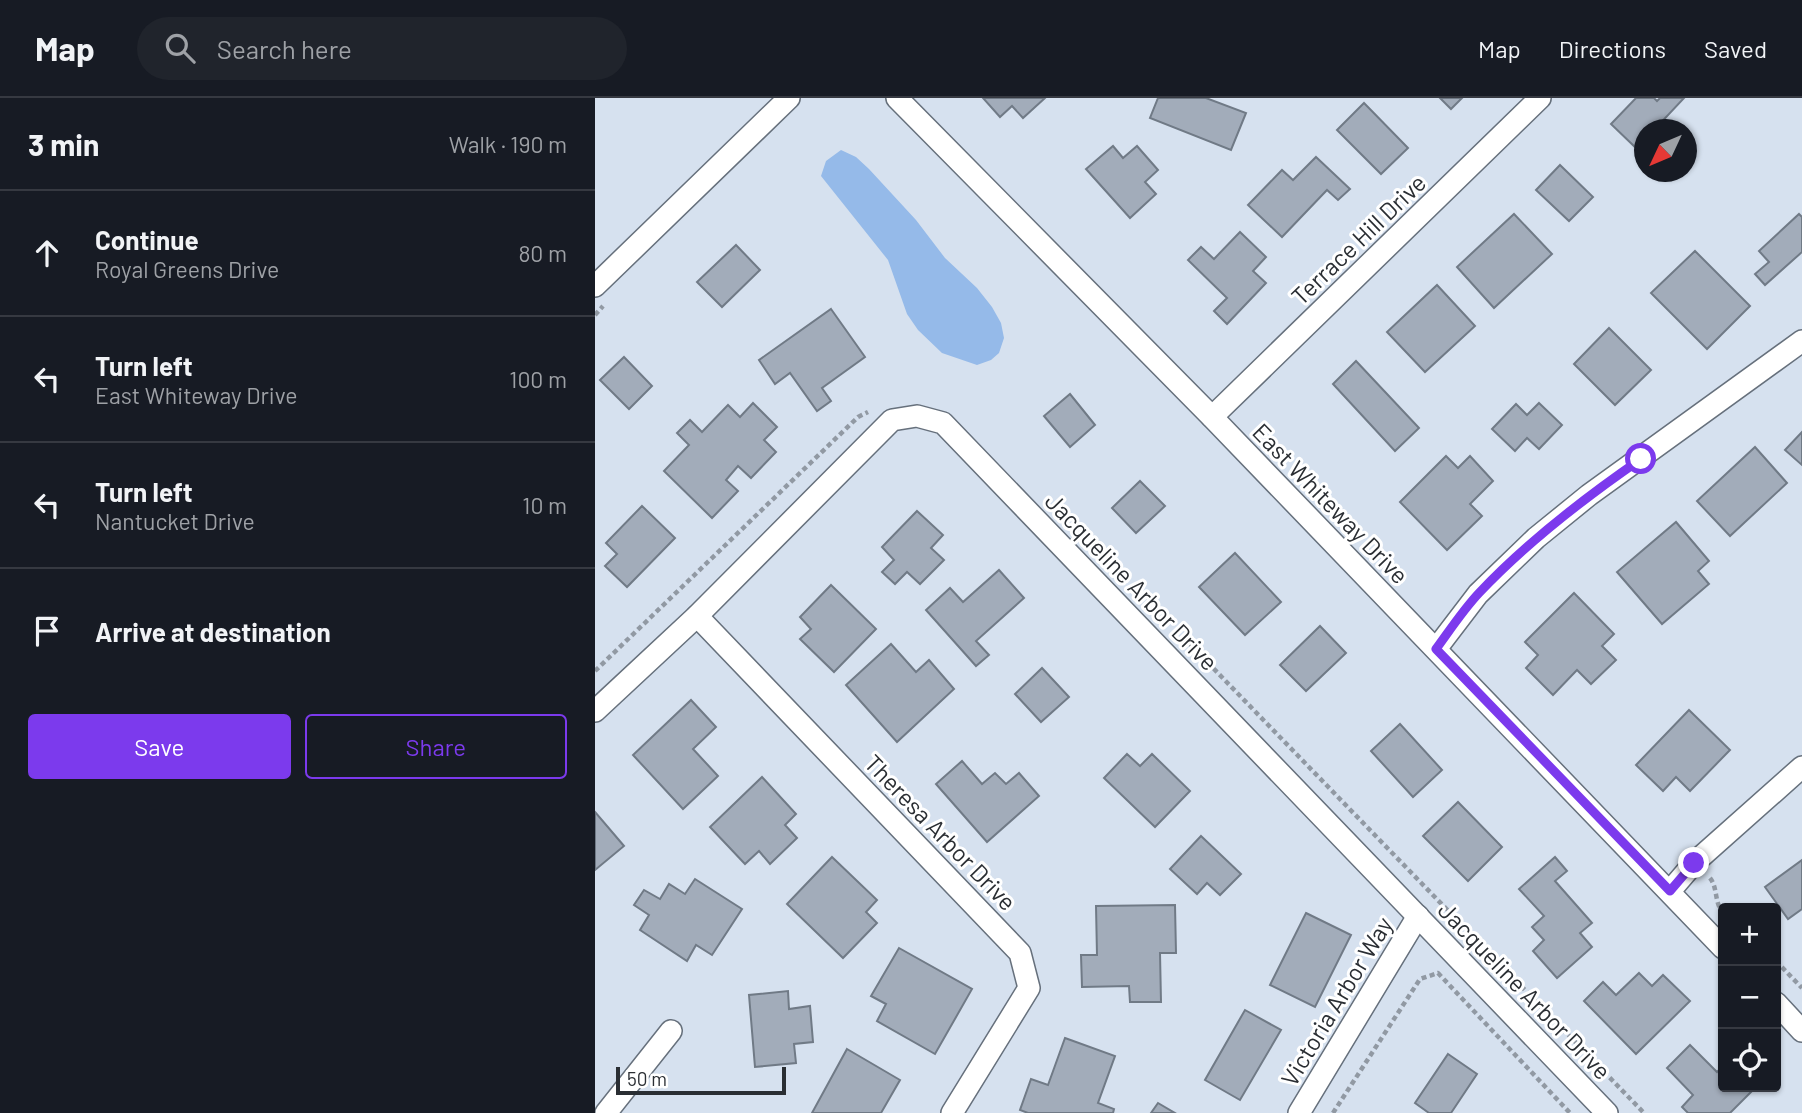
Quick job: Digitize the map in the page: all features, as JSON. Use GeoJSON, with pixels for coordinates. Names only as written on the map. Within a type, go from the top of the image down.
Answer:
{"type":"FeatureCollection","features":[{"type":"Feature","properties":{"kind":"street"},"geometry":{"type":"LineString","coordinates":[[595,286],[789,98]]}},
{"type":"Feature","properties":{"kind":"street","name":"East Whiteway Drive"},"geometry":{"type":"LineString","coordinates":[[897,98],[1212,417],[1718,943]]}},
{"type":"Feature","properties":{"kind":"street","name":"Terrace Hill Drive"},"geometry":{"type":"LineString","coordinates":[[1212,417],[1540,98]]}},
{"type":"Feature","properties":{"kind":"street"},"geometry":{"type":"LineString","coordinates":[[1436,649],[1478,594],[1536,538],[1589,495],[1802,341]]}},
{"type":"Feature","properties":{"kind":"street","name":"Jacqueline Arbor Drive"},"geometry":{"type":"LineString","coordinates":[[595,711],[697,616],[892,420],[916,416],[943,423],[1607,1113]]}},
{"type":"Feature","properties":{"kind":"street","name":"Theresa Arbor Drive"},"geometry":{"type":"LineString","coordinates":[[697,616],[1020,953],[1029,988],[952,1113]]}},
{"type":"Feature","properties":{"kind":"street"},"geometry":{"type":"LineString","coordinates":[[1670,891],[1694,863],[1802,767]]}},
{"type":"Feature","properties":{"kind":"street","name":"Victoria Arbor Way"},"geometry":{"type":"LineString","coordinates":[[1299,1113],[1419,916]]}},
{"type":"Feature","properties":{"kind":"street"},"geometry":{"type":"LineString","coordinates":[[1781,1008],[1802,1031]]}},
{"type":"Feature","properties":{"kind":"street"},"geometry":{"type":"LineString","coordinates":[[606,1113],[671,1031]]}},
{"type":"Feature","properties":{"kind":"path"},"geometry":{"type":"LineString","coordinates":[[595,671],[858,417],[877,407]]}},
{"type":"Feature","properties":{"kind":"path"},"geometry":{"type":"LineString","coordinates":[[1176,631],[1644,1113]]}},
{"type":"Feature","properties":{"kind":"path"},"geometry":{"type":"LineString","coordinates":[[1694,863],[1713,881],[1718,907]]}},
{"type":"Feature","properties":{"kind":"path"},"geometry":{"type":"LineString","coordinates":[[1781,966],[1802,988]]}},
{"type":"Feature","properties":{"kind":"path"},"geometry":{"type":"LineString","coordinates":[[1333,1113],[1420,979],[1438,973],[1570,1113]]}},
{"type":"Feature","properties":{"kind":"water"},"geometry":{"type":"Polygon","coordinates":[[[841,150],[856,157],[869,169],[916,220],[945,258],[977,288],[992,307],[1001,323],[1004,338],[999,353],[991,360],[977,365],[942,353],[918,330],[907,314],[888,260],[821,176],[826,161],[841,150]]]}},
{"type":"Feature","properties":{"kind":"building"},"geometry":{"type":"Polygon","coordinates":[[[983,98],[1045,98],[1023,118],[1012,106],[1000,117],[983,98]]]}},
{"type":"Feature","properties":{"kind":"building"},"geometry":{"type":"Polygon","coordinates":[[[1158,98],[1206,98],[1246,113],[1231,150],[1150,118],[1158,98]]]}},
{"type":"Feature","properties":{"kind":"building"},"geometry":{"type":"Polygon","coordinates":[[[1440,98],[1462,98],[1451,109],[1440,98]]]}},
{"type":"Feature","properties":{"kind":"building"},"geometry":{"type":"Polygon","coordinates":[[[1636,98],[1654,98],[1657,101],[1660,98],[1684,98],[1664,119],[1634,119],[1634,146],[1611,124],[1636,98]]]}},
{"type":"Feature","properties":{"kind":"building"},"geometry":{"type":"Polygon","coordinates":[[[1364,103],[1408,148],[1381,174],[1337,130],[1364,103]]]}},
{"type":"Feature","properties":{"kind":"building"},"geometry":{"type":"Polygon","coordinates":[[[1113,146],[1123,158],[1137,146],[1158,170],[1145,182],[1156,194],[1130,218],[1086,169],[1113,146]]]}},
{"type":"Feature","properties":{"kind":"building"},"geometry":{"type":"Polygon","coordinates":[[[1316,157],[1350,189],[1338,200],[1327,190],[1282,237],[1248,205],[1282,170],[1293,180],[1316,157]]]}},
{"type":"Feature","properties":{"kind":"building"},"geometry":{"type":"Polygon","coordinates":[[[1560,165],[1593,197],[1569,221],[1536,190],[1560,165]]]}},
{"type":"Feature","properties":{"kind":"building"},"geometry":{"type":"Polygon","coordinates":[[[1514,214],[1552,254],[1494,308],[1457,267],[1514,214]]]}},
{"type":"Feature","properties":{"kind":"building"},"geometry":{"type":"Polygon","coordinates":[[[1799,214],[1802,217],[1802,252],[1765,285],[1755,274],[1769,262],[1759,251],[1799,214]]]}},
{"type":"Feature","properties":{"kind":"building"},"geometry":{"type":"Polygon","coordinates":[[[1240,232],[1266,257],[1253,271],[1266,283],[1227,324],[1214,311],[1227,298],[1188,260],[1201,247],[1214,259],[1240,232]]]}},
{"type":"Feature","properties":{"kind":"building"},"geometry":{"type":"Polygon","coordinates":[[[736,245],[760,270],[722,307],[697,282],[736,245]]]}},
{"type":"Feature","properties":{"kind":"building"},"geometry":{"type":"Polygon","coordinates":[[[1695,251],[1750,306],[1707,349],[1651,293],[1695,251]]]}},
{"type":"Feature","properties":{"kind":"building"},"geometry":{"type":"Polygon","coordinates":[[[1437,285],[1475,326],[1425,372],[1387,332],[1437,285]]]}},
{"type":"Feature","properties":{"kind":"building"},"geometry":{"type":"Polygon","coordinates":[[[831,309],[865,357],[822,388],[831,401],[817,411],[790,373],[775,384],[759,360],[831,309]]]}},
{"type":"Feature","properties":{"kind":"building"},"geometry":{"type":"Polygon","coordinates":[[[1609,328],[1651,370],[1615,405],[1574,364],[1609,328]]]}},
{"type":"Feature","properties":{"kind":"building"},"geometry":{"type":"Polygon","coordinates":[[[624,357],[652,386],[629,409],[600,380],[624,357]]]}},
{"type":"Feature","properties":{"kind":"building"},"geometry":{"type":"Polygon","coordinates":[[[1356,361],[1419,428],[1395,451],[1333,384],[1356,361]]]}},
{"type":"Feature","properties":{"kind":"building"},"geometry":{"type":"Polygon","coordinates":[[[1070,394],[1095,425],[1070,447],[1044,416],[1070,394]]]}},
{"type":"Feature","properties":{"kind":"building"},"geometry":{"type":"Polygon","coordinates":[[[753,403],[777,427],[764,440],[776,452],[751,478],[738,466],[726,480],[738,491],[712,518],[664,471],[689,445],[677,433],[690,420],[702,432],[728,405],[740,417],[753,403]]]}},
{"type":"Feature","properties":{"kind":"building"},"geometry":{"type":"Polygon","coordinates":[[[1539,403],[1562,425],[1539,449],[1527,438],[1515,451],[1492,429],[1516,404],[1527,415],[1539,403]]]}},
{"type":"Feature","properties":{"kind":"building"},"geometry":{"type":"Polygon","coordinates":[[[1802,432],[1802,465],[1785,450],[1802,432]]]}},
{"type":"Feature","properties":{"kind":"building"},"geometry":{"type":"Polygon","coordinates":[[[1755,447],[1787,483],[1730,536],[1697,501],[1755,447]]]}},
{"type":"Feature","properties":{"kind":"building"},"geometry":{"type":"Polygon","coordinates":[[[1446,456],[1458,468],[1470,456],[1493,481],[1470,504],[1482,516],[1447,550],[1400,502],[1446,456]]]}},
{"type":"Feature","properties":{"kind":"building"},"geometry":{"type":"Polygon","coordinates":[[[1140,481],[1165,506],[1136,533],[1112,508],[1140,481]]]}},
{"type":"Feature","properties":{"kind":"building"},"geometry":{"type":"Polygon","coordinates":[[[642,506],[675,538],[627,587],[605,566],[617,554],[606,543],[642,506]]]}},
{"type":"Feature","properties":{"kind":"building"},"geometry":{"type":"Polygon","coordinates":[[[917,511],[943,535],[931,548],[944,560],[920,584],[907,572],[895,584],[882,572],[894,560],[882,547],[917,511]]]}},
{"type":"Feature","properties":{"kind":"building"},"geometry":{"type":"Polygon","coordinates":[[[1676,522],[1709,561],[1698,571],[1709,584],[1662,624],[1617,572],[1676,522]]]}},
{"type":"Feature","properties":{"kind":"building"},"geometry":{"type":"Polygon","coordinates":[[[1235,553],[1281,602],[1245,635],[1199,587],[1235,553]]]}},
{"type":"Feature","properties":{"kind":"building"},"geometry":{"type":"Polygon","coordinates":[[[999,570],[1024,598],[976,641],[989,655],[976,666],[926,610],[950,588],[963,602],[999,570]]]}},
{"type":"Feature","properties":{"kind":"building"},"geometry":{"type":"Polygon","coordinates":[[[831,585],[876,629],[834,672],[800,639],[811,629],[800,617],[831,585]]]}},
{"type":"Feature","properties":{"kind":"building"},"geometry":{"type":"Polygon","coordinates":[[[1574,593],[1614,634],[1602,646],[1616,660],[1591,684],[1577,670],[1553,695],[1526,668],[1538,655],[1525,642],[1574,593]]]}},
{"type":"Feature","properties":{"kind":"building"},"geometry":{"type":"Polygon","coordinates":[[[1320,626],[1346,653],[1306,691],[1280,665],[1320,626]]]}},
{"type":"Feature","properties":{"kind":"building"},"geometry":{"type":"Polygon","coordinates":[[[891,644],[916,672],[929,660],[954,689],[897,742],[846,685],[891,644]]]}},
{"type":"Feature","properties":{"kind":"building"},"geometry":{"type":"Polygon","coordinates":[[[1042,668],[1069,697],[1041,722],[1015,694],[1042,668]]]}},
{"type":"Feature","properties":{"kind":"building"},"geometry":{"type":"Polygon","coordinates":[[[691,700],[716,727],[693,749],[718,776],[683,809],[633,755],[691,700]]]}},
{"type":"Feature","properties":{"kind":"building"},"geometry":{"type":"Polygon","coordinates":[[[1689,710],[1730,750],[1690,791],[1676,777],[1663,791],[1636,765],[1689,710]]]}},
{"type":"Feature","properties":{"kind":"building"},"geometry":{"type":"Polygon","coordinates":[[[1400,724],[1442,770],[1413,797],[1371,751],[1400,724]]]}},
{"type":"Feature","properties":{"kind":"building"},"geometry":{"type":"Polygon","coordinates":[[[1127,754],[1140,766],[1152,754],[1190,791],[1155,827],[1104,778],[1127,754]]]}},
{"type":"Feature","properties":{"kind":"building"},"geometry":{"type":"Polygon","coordinates":[[[962,761],[982,784],[995,773],[1006,784],[1019,773],[1039,796],[987,842],[936,784],[962,761]]]}},
{"type":"Feature","properties":{"kind":"building"},"geometry":{"type":"Polygon","coordinates":[[[762,777],[796,814],[785,825],[797,838],[770,864],[759,851],[745,864],[710,827],[762,777]]]}},
{"type":"Feature","properties":{"kind":"building"},"geometry":{"type":"Polygon","coordinates":[[[1458,802],[1502,847],[1468,881],[1423,836],[1458,802]]]}},
{"type":"Feature","properties":{"kind":"building"},"geometry":{"type":"Polygon","coordinates":[[[595,812],[624,846],[595,870],[595,812]]]}},
{"type":"Feature","properties":{"kind":"building"},"geometry":{"type":"Polygon","coordinates":[[[1201,836],[1241,874],[1220,895],[1207,883],[1197,894],[1170,869],[1201,836]]]}},
{"type":"Feature","properties":{"kind":"building"},"geometry":{"type":"Polygon","coordinates":[[[832,857],[877,900],[866,912],[877,923],[843,958],[787,904],[832,857]]]}},
{"type":"Feature","properties":{"kind":"building"},"geometry":{"type":"Polygon","coordinates":[[[1555,857],[1567,871],[1555,881],[1592,923],[1580,933],[1592,947],[1557,978],[1533,951],[1544,940],[1532,927],[1544,916],[1519,889],[1555,857]]]}},
{"type":"Feature","properties":{"kind":"building"},"geometry":{"type":"Polygon","coordinates":[[[1802,860],[1802,909],[1788,919],[1781,909],[1781,903],[1776,903],[1765,887],[1802,860]]]}},
{"type":"Feature","properties":{"kind":"building"},"geometry":{"type":"Polygon","coordinates":[[[695,879],[742,909],[712,955],[696,945],[687,961],[640,930],[649,915],[634,905],[644,890],[660,899],[669,884],[685,894],[695,879]]]}},
{"type":"Feature","properties":{"kind":"building"},"geometry":{"type":"Polygon","coordinates":[[[1175,905],[1176,953],[1160,953],[1161,1002],[1130,1002],[1129,986],[1082,987],[1081,955],[1097,955],[1096,906],[1175,905]]]}},
{"type":"Feature","properties":{"kind":"building"},"geometry":{"type":"Polygon","coordinates":[[[1306,913],[1351,935],[1315,1007],[1270,985],[1306,913]]]}},
{"type":"Feature","properties":{"kind":"building"},"geometry":{"type":"Polygon","coordinates":[[[899,948],[972,989],[935,1054],[877,1021],[886,1004],[871,996],[899,948]]]}},
{"type":"Feature","properties":{"kind":"building"},"geometry":{"type":"Polygon","coordinates":[[[1639,973],[1652,986],[1663,975],[1690,1001],[1636,1054],[1584,1001],[1603,982],[1616,995],[1639,973]]]}},
{"type":"Feature","properties":{"kind":"building"},"geometry":{"type":"Polygon","coordinates":[[[788,991],[789,1009],[810,1006],[813,1042],[794,1044],[796,1063],[755,1067],[749,995],[788,991]]]}},
{"type":"Feature","properties":{"kind":"building"},"geometry":{"type":"Polygon","coordinates":[[[1245,1010],[1281,1030],[1240,1100],[1205,1080],[1245,1010]]]}},
{"type":"Feature","properties":{"kind":"building"},"geometry":{"type":"Polygon","coordinates":[[[1065,1038],[1115,1056],[1098,1103],[1114,1109],[1113,1113],[1028,1113],[1020,1110],[1031,1079],[1048,1085],[1065,1038]]]}},
{"type":"Feature","properties":{"kind":"building"},"geometry":{"type":"Polygon","coordinates":[[[1690,1045],[1718,1071],[1718,1092],[1751,1092],[1730,1113],[1688,1113],[1682,1107],[1693,1095],[1667,1068],[1690,1045]]]}},
{"type":"Feature","properties":{"kind":"building"},"geometry":{"type":"Polygon","coordinates":[[[847,1049],[900,1080],[881,1113],[812,1113],[847,1049]]]}},
{"type":"Feature","properties":{"kind":"building"},"geometry":{"type":"Polygon","coordinates":[[[1448,1054],[1477,1074],[1451,1113],[1429,1113],[1415,1103],[1448,1054]]]}},
{"type":"Feature","properties":{"kind":"building"},"geometry":{"type":"Polygon","coordinates":[[[1158,1103],[1175,1113],[1151,1113],[1158,1103]]]}},
{"type":"Feature","properties":{"kind":"route"},"geometry":{"type":"LineString","coordinates":[[1641,459],[1589,495],[1536,538],[1478,594],[1436,649],[1670,891],[1694,863]]}}]}
